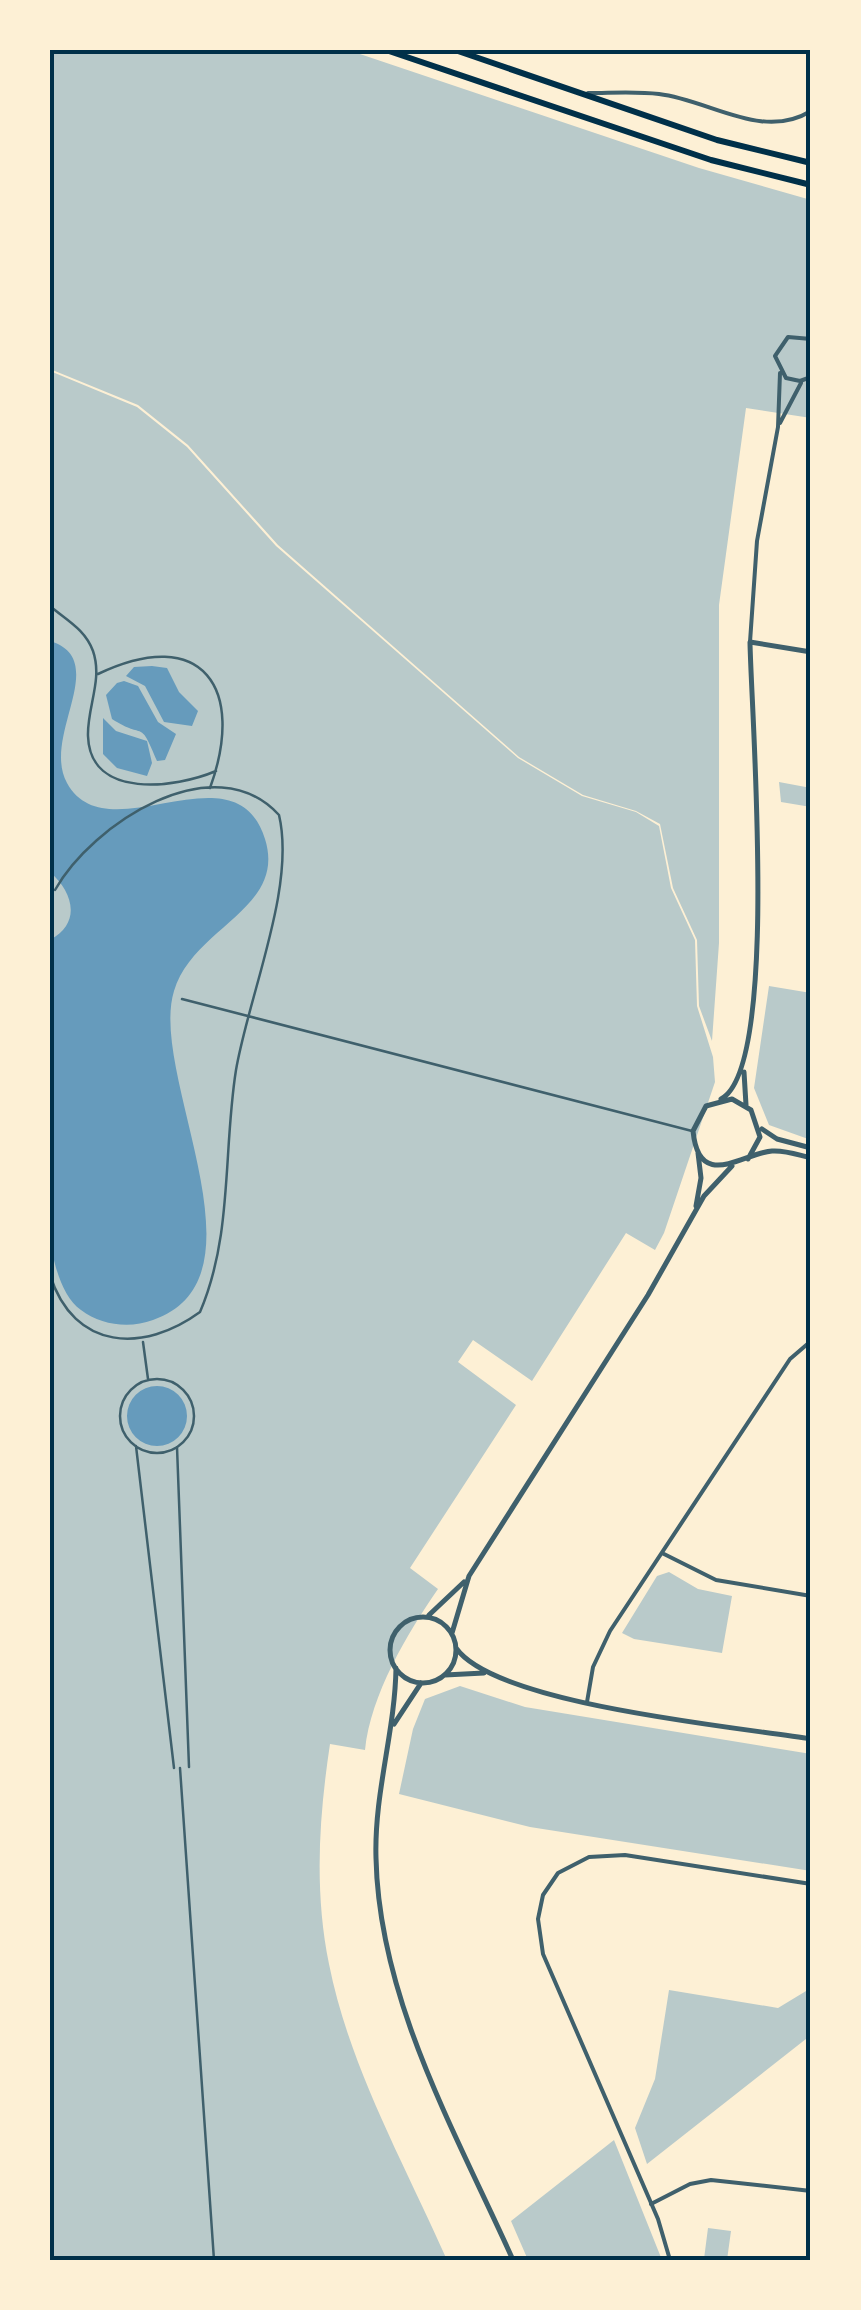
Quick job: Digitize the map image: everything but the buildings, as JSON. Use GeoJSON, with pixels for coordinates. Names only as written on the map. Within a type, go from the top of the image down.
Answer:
{"type":"FeatureCollection","features":[{"type":"Feature","properties":{"kind":"highway"},"geometry":{"type":"LineString","coordinates":[[386,50],[711,160],[811,185]]}},
{"type":"Feature","properties":{"kind":"highway"},"geometry":{"type":"LineString","coordinates":[[454,50],[717,140],[811,163]]}},
{"type":"Feature","properties":{"kind":"street"},"geometry":{"type":"LineString","coordinates":[[580,93],[660,94],[764,124],[797,120],[811,112]]}},
{"type":"Feature","properties":{"kind":"street"},"geometry":{"type":"LineString","coordinates":[[811,339],[796,335],[780,343],[775,360],[780,373],[778,427],[757,541],[750,642],[758,951],[744,1064],[746,1105],[760,1126],[778,1139],[811,1148]]}},
{"type":"Feature","properties":{"kind":"street"},"geometry":{"type":"LineString","coordinates":[[780,373],[792,381],[811,377]]}},
{"type":"Feature","properties":{"kind":"street"},"geometry":{"type":"LineString","coordinates":[[778,427],[803,380]]}},
{"type":"Feature","properties":{"kind":"street"},"geometry":{"type":"LineString","coordinates":[[50,606],[87,639],[96,674],[88,736],[91,755],[101,770],[119,780],[140,784],[177,782],[216,771]]}},
{"type":"Feature","properties":{"kind":"street"},"geometry":{"type":"LineString","coordinates":[[750,642],[811,652]]}},
{"type":"Feature","properties":{"kind":"street"},"geometry":{"type":"LineString","coordinates":[[96,674],[131,658],[156,655],[178,658],[198,667],[214,686],[223,710],[225,733],[209,789]]}},
{"type":"Feature","properties":{"kind":"street"},"geometry":{"type":"LineString","coordinates":[[50,1275],[65,1304],[91,1331],[154,1338],[200,1312],[212,1280],[225,1208],[235,1082],[285,842],[279,814],[256,796],[209,789],[163,798],[125,816],[94,839],[56,890]]}},
{"type":"Feature","properties":{"kind":"street"},"geometry":{"type":"LineString","coordinates":[[182,999],[693,1131]]}},
{"type":"Feature","properties":{"kind":"street"},"geometry":{"type":"LineString","coordinates":[[692,1220],[702,1178],[693,1131],[700,1112],[734,1090],[744,1064]]}},
{"type":"Feature","properties":{"kind":"street"},"geometry":{"type":"LineString","coordinates":[[721,1100],[746,1105]]}},
{"type":"Feature","properties":{"kind":"street"},"geometry":{"type":"LineString","coordinates":[[748,1159],[759,1142],[760,1126]]}},
{"type":"Feature","properties":{"kind":"street"},"geometry":{"type":"LineString","coordinates":[[698,1150],[709,1162],[732,1166]]}},
{"type":"Feature","properties":{"kind":"street"},"geometry":{"type":"LineString","coordinates":[[512,2258],[409,2022],[389,1960],[376,1858],[380,1788],[392,1726],[396,1668],[390,1654],[394,1633],[410,1620],[426,1616],[468,1576],[712,1185],[732,1166],[774,1151],[811,1158]]}},
{"type":"Feature","properties":{"kind":"street"},"geometry":{"type":"LineString","coordinates":[[142,1339],[148,1380]]}},
{"type":"Feature","properties":{"kind":"street"},"geometry":{"type":"LineString","coordinates":[[587,1702],[591,1674],[606,1638],[790,1359],[811,1341]]}},
{"type":"Feature","properties":{"kind":"street"},"geometry":{"type":"LineString","coordinates":[[136,1446],[160,1453],[177,1447],[193,1424],[191,1402],[171,1382],[148,1380],[129,1392],[122,1408],[124,1431],[136,1446],[174,1768]]}},
{"type":"Feature","properties":{"kind":"street"},"geometry":{"type":"LineString","coordinates":[[177,1447],[189,1768]]}},
{"type":"Feature","properties":{"kind":"street"},"geometry":{"type":"LineString","coordinates":[[662,1553],[716,1580],[811,1596]]}},
{"type":"Feature","properties":{"kind":"street"},"geometry":{"type":"LineString","coordinates":[[452,1633],[468,1576]]}},
{"type":"Feature","properties":{"kind":"street"},"geometry":{"type":"LineString","coordinates":[[426,1616],[441,1622],[452,1633],[454,1663],[445,1675]]}},
{"type":"Feature","properties":{"kind":"street"},"geometry":{"type":"LineString","coordinates":[[456,1648],[487,1673]]}},
{"type":"Feature","properties":{"kind":"street"},"geometry":{"type":"LineString","coordinates":[[396,1668],[421,1683]]}},
{"type":"Feature","properties":{"kind":"street"},"geometry":{"type":"LineString","coordinates":[[392,1726],[421,1683],[445,1675],[487,1673],[587,1702],[811,1739]]}},
{"type":"Feature","properties":{"kind":"street"},"geometry":{"type":"LineString","coordinates":[[180,1768],[214,2260]]}},
{"type":"Feature","properties":{"kind":"street"},"geometry":{"type":"LineString","coordinates":[[670,2260],[651,2204],[543,1954],[538,1919],[543,1895],[568,1866],[613,1854],[811,1884]]}},
{"type":"Feature","properties":{"kind":"street"},"geometry":{"type":"LineString","coordinates":[[651,2204],[700,2180],[811,2192]]}},
{"type":"Feature","properties":{"kind":"shaded area"},"geometry":{"type":"Polygon","coordinates":[[[50,50],[348,50],[699,168],[811,200],[811,418],[746,408],[719,605],[719,943],[712,1041],[699,1006],[697,940],[673,888],[660,824],[636,811],[583,795],[519,757],[278,545],[188,445],[138,405],[50,369],[50,50]]]}},
{"type":"Feature","properties":{"kind":"shaded area"},"geometry":{"type":"Polygon","coordinates":[[[50,371],[137,407],[187,447],[276,546],[518,758],[582,796],[636,812],[659,826],[671,888],[695,940],[697,1006],[713,1057],[715,1082],[664,1233],[655,1250],[626,1233],[532,1381],[473,1340],[458,1362],[516,1405],[410,1568],[438,1589],[383,1686],[365,1750],[330,1744],[320,1854],[321,1909],[329,1964],[364,2077],[447,2260],[50,2260],[50,371]]]}},
{"type":"Feature","properties":{"kind":"shaded area"},"geometry":{"type":"Polygon","coordinates":[[[779,782],[811,788],[811,807],[781,802],[779,782]]]}},
{"type":"Feature","properties":{"kind":"shaded area"},"geometry":{"type":"Polygon","coordinates":[[[769,986],[811,993],[811,1140],[769,1125],[754,1088],[769,986]]]}},
{"type":"Feature","properties":{"kind":"shaded area"},"geometry":{"type":"Polygon","coordinates":[[[669,1572],[698,1589],[732,1596],[722,1653],[634,1639],[622,1633],[657,1576],[669,1572]]]}},
{"type":"Feature","properties":{"kind":"shaded area"},"geometry":{"type":"Polygon","coordinates":[[[460,1686],[525,1707],[811,1754],[811,1871],[530,1827],[399,1794],[413,1729],[425,1699],[460,1686]]]}},
{"type":"Feature","properties":{"kind":"shaded area"},"geometry":{"type":"Polygon","coordinates":[[[811,1988],[811,2035],[647,2164],[635,2128],[655,2079],[669,1990],[778,2008],[811,1988]]]}},
{"type":"Feature","properties":{"kind":"shaded area"},"geometry":{"type":"Polygon","coordinates":[[[614,2140],[662,2260],[528,2260],[511,2221],[614,2140]]]}},
{"type":"Feature","properties":{"kind":"shaded area"},"geometry":{"type":"Polygon","coordinates":[[[708,2228],[731,2231],[727,2260],[704,2259],[708,2228]]]}},
{"type":"Feature","properties":{"kind":"water"},"geometry":{"type":"Polygon","coordinates":[[[50,641],[67,651],[75,665],[76,682],[62,744],[61,764],[67,783],[86,802],[111,809],[200,798],[227,800],[250,812],[265,839],[268,863],[263,883],[251,901],[199,950],[174,991],[171,1028],[206,1220],[204,1263],[188,1297],[153,1320],[134,1324],[97,1319],[74,1304],[59,1276],[51,1245],[47,1162],[50,940],[67,925],[71,907],[64,889],[50,872],[50,641]]]}},
{"type":"Feature","properties":{"kind":"water"},"geometry":{"type":"Polygon","coordinates":[[[134,667],[167,668],[179,692],[198,711],[192,726],[164,722],[145,686],[126,676],[134,667]]]}},
{"type":"Feature","properties":{"kind":"water"},"geometry":{"type":"Polygon","coordinates":[[[124,681],[138,686],[158,722],[176,734],[165,760],[157,761],[144,734],[112,719],[106,695],[124,681]]]}},
{"type":"Feature","properties":{"kind":"water"},"geometry":{"type":"Polygon","coordinates":[[[103,718],[116,731],[147,741],[152,763],[147,776],[117,768],[103,754],[103,718]]]}},
{"type":"Feature","properties":{"kind":"water"},"geometry":{"type":"Polygon","coordinates":[[[157,1386],[178,1395],[187,1416],[178,1437],[157,1446],[136,1437],[127,1416],[136,1395],[157,1386]]]}}]}
